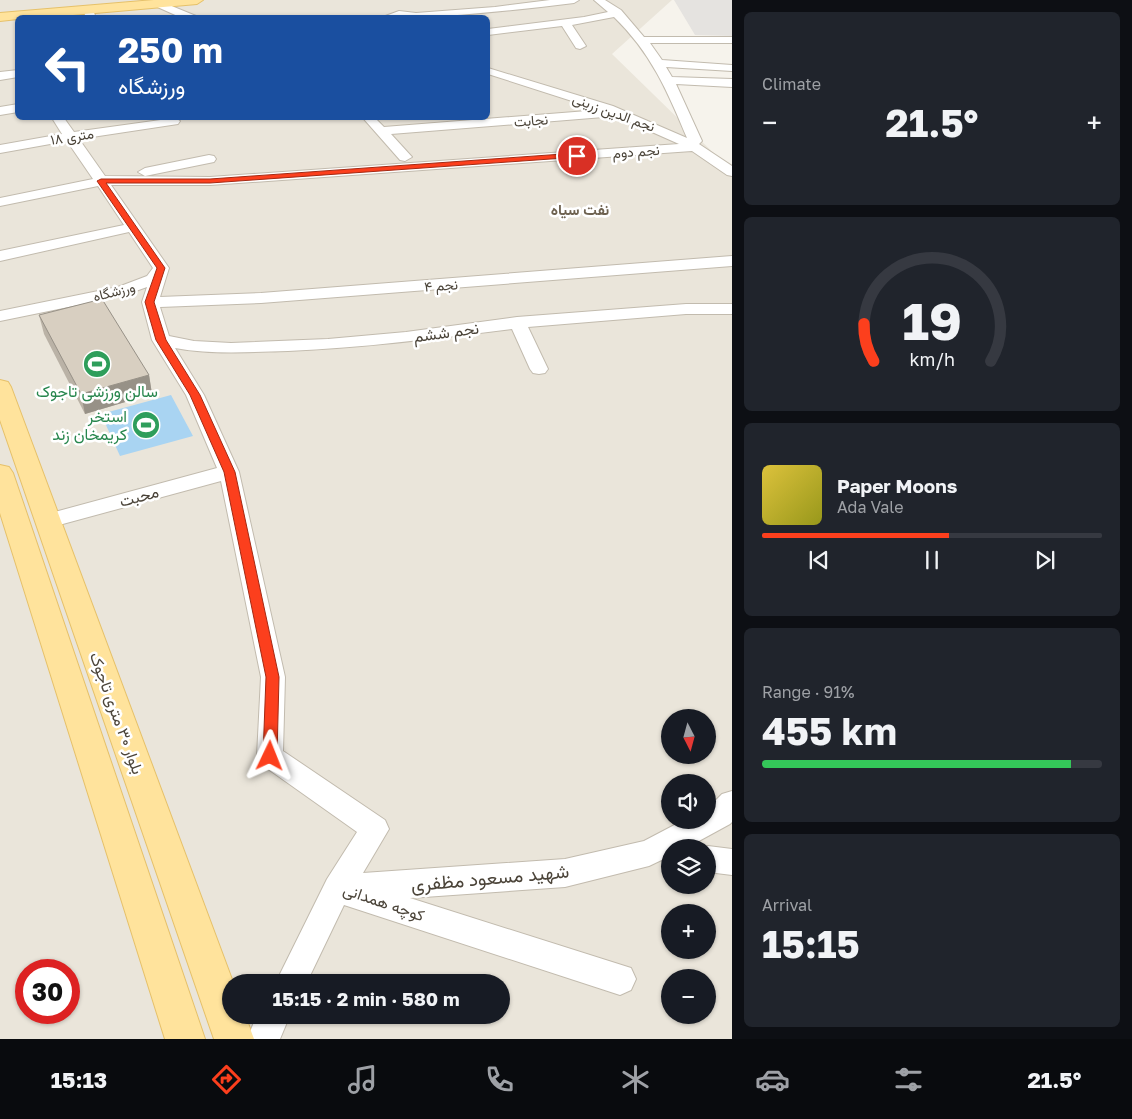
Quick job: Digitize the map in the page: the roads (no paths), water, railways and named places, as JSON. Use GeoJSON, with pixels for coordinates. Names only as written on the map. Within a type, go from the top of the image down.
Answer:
{"type":"FeatureCollection","features":[{"type":"Feature","properties":{"kind":"main road"},"geometry":{"type":"LineString","coordinates":[[0,10],[114,0]]}},
{"type":"Feature","properties":{"kind":"main road"},"geometry":{"type":"LineString","coordinates":[[45,15],[90,13],[157,3],[197,0]]}},
{"type":"Feature","properties":{"kind":"main road"},"geometry":{"type":"LineString","coordinates":[[0,17],[15,16]]}},
{"type":"Feature","properties":{"kind":"main road","name":"بلوار ۳۰ متری تاجوک"},"geometry":{"type":"LineString","coordinates":[[0,387],[234,1039]]}},
{"type":"Feature","properties":{"kind":"main road"},"geometry":{"type":"LineString","coordinates":[[0,473],[185,1039]]}},
{"type":"Feature","properties":{"kind":"street"},"geometry":{"type":"LineString","coordinates":[[437,15],[574,0]]}},
{"type":"Feature","properties":{"kind":"street"},"geometry":{"type":"LineString","coordinates":[[599,0],[617,12],[657,62],[668,80],[695,141],[691,147]]}},
{"type":"Feature","properties":{"kind":"street"},"geometry":{"type":"LineString","coordinates":[[157,3],[184,15]]}},
{"type":"Feature","properties":{"kind":"street"},"geometry":{"type":"LineString","coordinates":[[490,35],[509,30],[605,17],[617,12]]}},
{"type":"Feature","properties":{"kind":"street"},"geometry":{"type":"LineString","coordinates":[[394,15],[400,13],[409,13],[412,15]]}},
{"type":"Feature","properties":{"kind":"street"},"geometry":{"type":"LineString","coordinates":[[565,22],[580,46]]}},
{"type":"Feature","properties":{"kind":"street"},"geometry":{"type":"LineString","coordinates":[[509,30],[519,42]]}},
{"type":"Feature","properties":{"kind":"street"},"geometry":{"type":"LineString","coordinates":[[640,40],[732,40]]}},
{"type":"Feature","properties":{"kind":"street"},"geometry":{"type":"LineString","coordinates":[[657,62],[732,68]]}},
{"type":"Feature","properties":{"kind":"street","name":"نجم الدین زرینی"},"geometry":{"type":"LineString","coordinates":[[490,71],[622,113],[662,130],[710,157],[732,172]]}},
{"type":"Feature","properties":{"kind":"street"},"geometry":{"type":"LineString","coordinates":[[0,76],[15,74]]}},
{"type":"Feature","properties":{"kind":"street"},"geometry":{"type":"LineString","coordinates":[[668,80],[732,83]]}},
{"type":"Feature","properties":{"kind":"street"},"geometry":{"type":"LineString","coordinates":[[0,111],[15,108]]}},
{"type":"Feature","properties":{"kind":"street","name":"نجابت"},"geometry":{"type":"LineString","coordinates":[[380,131],[622,113]]}},
{"type":"Feature","properties":{"kind":"street"},"geometry":{"type":"LineString","coordinates":[[60,120],[161,268],[150,302]]}},
{"type":"Feature","properties":{"kind":"street"},"geometry":{"type":"LineString","coordinates":[[371,120],[405,158]]}},
{"type":"Feature","properties":{"kind":"street","name":"۱۸ متری"},"geometry":{"type":"LineString","coordinates":[[0,149],[174,121]]}},
{"type":"Feature","properties":{"kind":"street","name":"نجم دوم"},"geometry":{"type":"LineString","coordinates":[[101,181],[210,181],[691,147]]}},
{"type":"Feature","properties":{"kind":"street"},"geometry":{"type":"LineString","coordinates":[[710,157],[732,156]]}},
{"type":"Feature","properties":{"kind":"street"},"geometry":{"type":"LineString","coordinates":[[0,202],[209,158]]}},
{"type":"Feature","properties":{"kind":"street"},"geometry":{"type":"LineString","coordinates":[[0,256],[133,227]]}},
{"type":"Feature","properties":{"kind":"street","name":"نجم ۴"},"geometry":{"type":"LineString","coordinates":[[150,302],[271,298],[732,261]]}},
{"type":"Feature","properties":{"kind":"street","name":"ورزشگاه"},"geometry":{"type":"LineString","coordinates":[[0,316],[122,291],[153,280],[161,268]]}},
{"type":"Feature","properties":{"kind":"street","name":"کوچه همدانی"},"geometry":{"type":"LineString","coordinates":[[150,302],[161,340],[195,395],[229,472],[273,677],[270,756],[375,829],[337,889],[620,979]]}},
{"type":"Feature","properties":{"kind":"street","name":"نجم ششم"},"geometry":{"type":"LineString","coordinates":[[161,340],[194,346],[231,348],[328,344],[406,337],[517,322],[686,309],[732,309]]}},
{"type":"Feature","properties":{"kind":"street"},"geometry":{"type":"LineString","coordinates":[[517,322],[539,369]]}},
{"type":"Feature","properties":{"kind":"street","name":"محبت"},"geometry":{"type":"LineString","coordinates":[[48,520],[229,472]]}},
{"type":"Feature","properties":{"kind":"street","name":"شهید مسعود مظفری"},"geometry":{"type":"LineString","coordinates":[[337,889],[565,873],[659,854],[720,815],[732,803]]}},
{"type":"Feature","properties":{"kind":"street"},"geometry":{"type":"LineString","coordinates":[[716,860],[732,862]]}},
{"type":"Feature","properties":{"kind":"street"},"geometry":{"type":"LineString","coordinates":[[294,974],[337,889]]}},
{"type":"Feature","properties":{"kind":"street"},"geometry":{"type":"LineString","coordinates":[[263,1039],[270,1024]]}},
{"type":"Feature","properties":{"kind":"water","name":"استخر کریمخان زند"},"geometry":{"type":"Polygon","coordinates":[[[171,395],[193,436],[120,456],[101,414],[171,395]]]}},
{"type":"Feature","properties":{"kind":"place","name":"سالن ورزشی تاجوک"},"geometry":{"type":"Point","coordinates":[97,364]}},
{"type":"Feature","properties":{"kind":"place","name":"استخر کریمخان زند"},"geometry":{"type":"Point","coordinates":[146,425]}},
{"type":"Feature","properties":{"kind":"district","name":"نفت سیاه"},"geometry":{"type":"Point","coordinates":[580,209]}}]}
